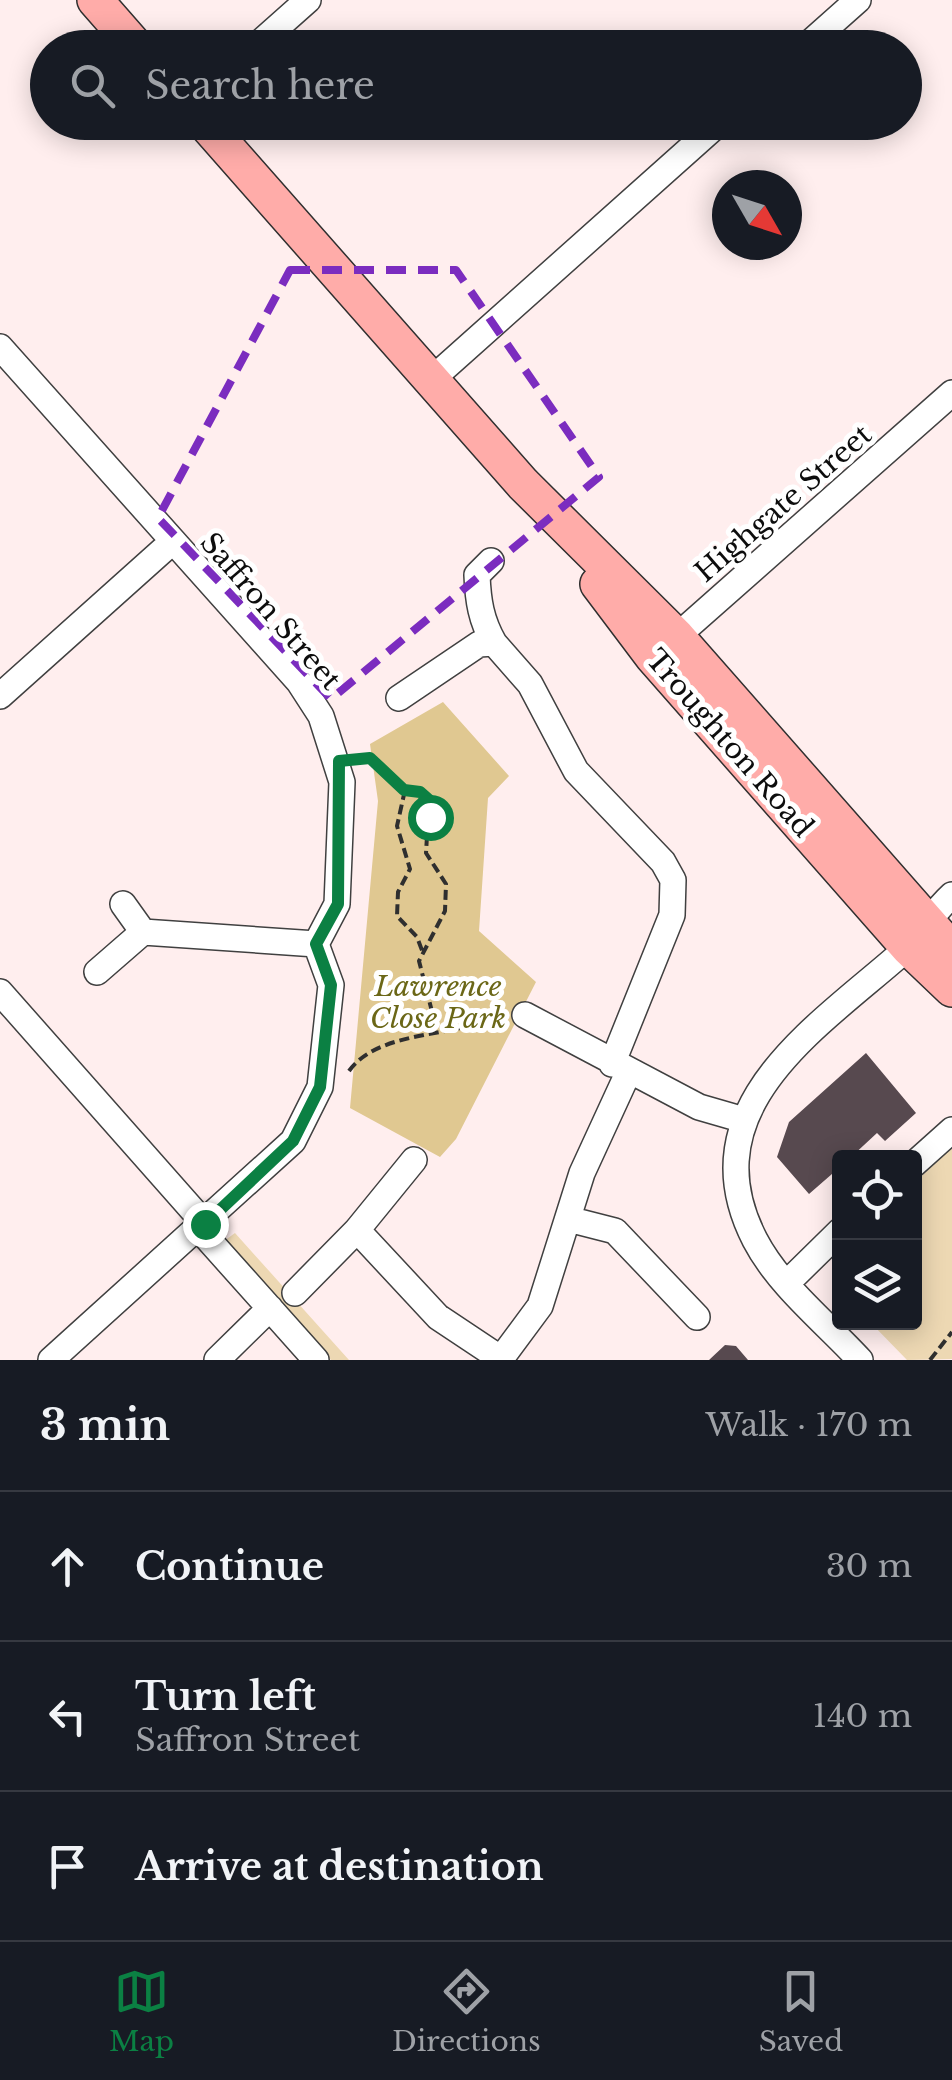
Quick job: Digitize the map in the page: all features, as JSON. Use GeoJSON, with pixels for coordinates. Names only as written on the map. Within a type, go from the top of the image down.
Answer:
{"type":"FeatureCollection","features":[{"type":"Feature","properties":{"kind":"main road"},"geometry":{"type":"LineString","coordinates":[[95,0],[121,30]]}},
{"type":"Feature","properties":{"kind":"main road","name":"Troughton Road"},"geometry":{"type":"LineString","coordinates":[[220,140],[917,933],[952,989]]}},
{"type":"Feature","properties":{"kind":"main road","name":"Troughton Road"},"geometry":{"type":"LineString","coordinates":[[917,933],[952,950]]}},
{"type":"Feature","properties":{"kind":"street"},"geometry":{"type":"LineString","coordinates":[[274,30],[308,0]]}},
{"type":"Feature","properties":{"kind":"street"},"geometry":{"type":"LineString","coordinates":[[824,30],[858,0]]}},
{"type":"Feature","properties":{"kind":"street"},"geometry":{"type":"LineString","coordinates":[[430,380],[700,140]]}},
{"type":"Feature","properties":{"kind":"street","name":"Saffron Street"},"geometry":{"type":"LineString","coordinates":[[0,348],[298,682],[321,716],[339,761],[338,904],[316,944]]}},
{"type":"Feature","properties":{"kind":"street","name":"Highgate Street"},"geometry":{"type":"LineString","coordinates":[[665,647],[952,394]]}},
{"type":"Feature","properties":{"kind":"street"},"geometry":{"type":"LineString","coordinates":[[0,696],[172,542]]}},
{"type":"Feature","properties":{"kind":"street"},"geometry":{"type":"LineString","coordinates":[[356,1230],[438,1317],[500,1359],[540,1306],[582,1172],[672,915],[673,880],[646,841],[611,812],[576,771],[537,694],[494,643],[479,611],[477,575],[490,562]]}},
{"type":"Feature","properties":{"kind":"street"},"geometry":{"type":"LineString","coordinates":[[399,698],[479,644],[494,643]]}},
{"type":"Feature","properties":{"kind":"street"},"geometry":{"type":"LineString","coordinates":[[860,1360],[786,1284],[756,1242],[739,1203],[736,1162],[744,1120],[760,1086],[790,1051],[917,933],[952,894]]}},
{"type":"Feature","properties":{"kind":"street"},"geometry":{"type":"LineString","coordinates":[[124,904],[142,932]]}},
{"type":"Feature","properties":{"kind":"street"},"geometry":{"type":"LineString","coordinates":[[51,1360],[293,1141],[320,1087],[331,985],[316,944],[142,932],[97,972]]}},
{"type":"Feature","properties":{"kind":"street"},"geometry":{"type":"LineString","coordinates":[[0,992],[316,1360]]}},
{"type":"Feature","properties":{"kind":"street"},"geometry":{"type":"LineString","coordinates":[[519,1011],[699,1108],[744,1120]]}},
{"type":"Feature","properties":{"kind":"street"},"geometry":{"type":"LineString","coordinates":[[922,1157],[952,1130]]}},
{"type":"Feature","properties":{"kind":"street"},"geometry":{"type":"LineString","coordinates":[[295,1292],[356,1230],[414,1160]]}},
{"type":"Feature","properties":{"kind":"street"},"geometry":{"type":"LineString","coordinates":[[568,1219],[615,1231],[697,1317]]}},
{"type":"Feature","properties":{"kind":"street"},"geometry":{"type":"LineString","coordinates":[[786,1284],[832,1238]]}},
{"type":"Feature","properties":{"kind":"street"},"geometry":{"type":"LineString","coordinates":[[217,1360],[270,1308]]}},
{"type":"Feature","properties":{"kind":"path"},"geometry":{"type":"LineString","coordinates":[[339,761],[370,758],[404,790],[420,792],[429,800],[426,852],[446,884],[445,911],[419,961],[437,1031]]}},
{"type":"Feature","properties":{"kind":"path"},"geometry":{"type":"LineString","coordinates":[[404,790],[396,826],[410,868],[398,892],[397,916],[417,937],[423,953]]}},
{"type":"Feature","properties":{"kind":"path"},"geometry":{"type":"LineString","coordinates":[[344,1076],[356,1061],[411,1036],[458,1029],[519,1011]]}},
{"type":"Feature","properties":{"kind":"path"},"geometry":{"type":"LineString","coordinates":[[930,1360],[952,1332]]}},
{"type":"Feature","properties":{"kind":"highlighted area"},"geometry":{"type":"Polygon","coordinates":[[[290,270],[456,270],[599,477],[331,699],[158,518],[290,270]]]}},
{"type":"Feature","properties":{"kind":"shaded area"},"geometry":{"type":"Polygon","coordinates":[[[952,1148],[952,1359],[907,1360],[878,1330],[922,1330],[922,1176],[952,1148]]]}},
{"type":"Feature","properties":{"kind":"shaded area"},"geometry":{"type":"Polygon","coordinates":[[[235,1233],[349,1360],[331,1360],[224,1241],[235,1233]]]}},
{"type":"Feature","properties":{"kind":"green space","name":"Lawrence Close Park"},"geometry":{"type":"Polygon","coordinates":[[[443,702],[509,776],[488,798],[479,931],[536,982],[456,1139],[440,1157],[350,1108],[378,801],[370,744],[443,702]]]}},
{"type":"Feature","properties":{"kind":"building"},"geometry":{"type":"Polygon","coordinates":[[[866,1053],[916,1113],[885,1141],[877,1133],[859,1150],[832,1150],[832,1174],[809,1194],[777,1157],[789,1122],[866,1053]]]}},
{"type":"Feature","properties":{"kind":"building"},"geometry":{"type":"Polygon","coordinates":[[[725,1345],[736,1346],[748,1360],[709,1360],[725,1345]]]}},
{"type":"Feature","properties":{"kind":"route"},"geometry":{"type":"LineString","coordinates":[[205,1224],[293,1141],[320,1087],[331,985],[316,944],[338,904],[342,782],[339,761],[370,758],[404,790],[420,792],[429,800],[430,817]]}}]}
